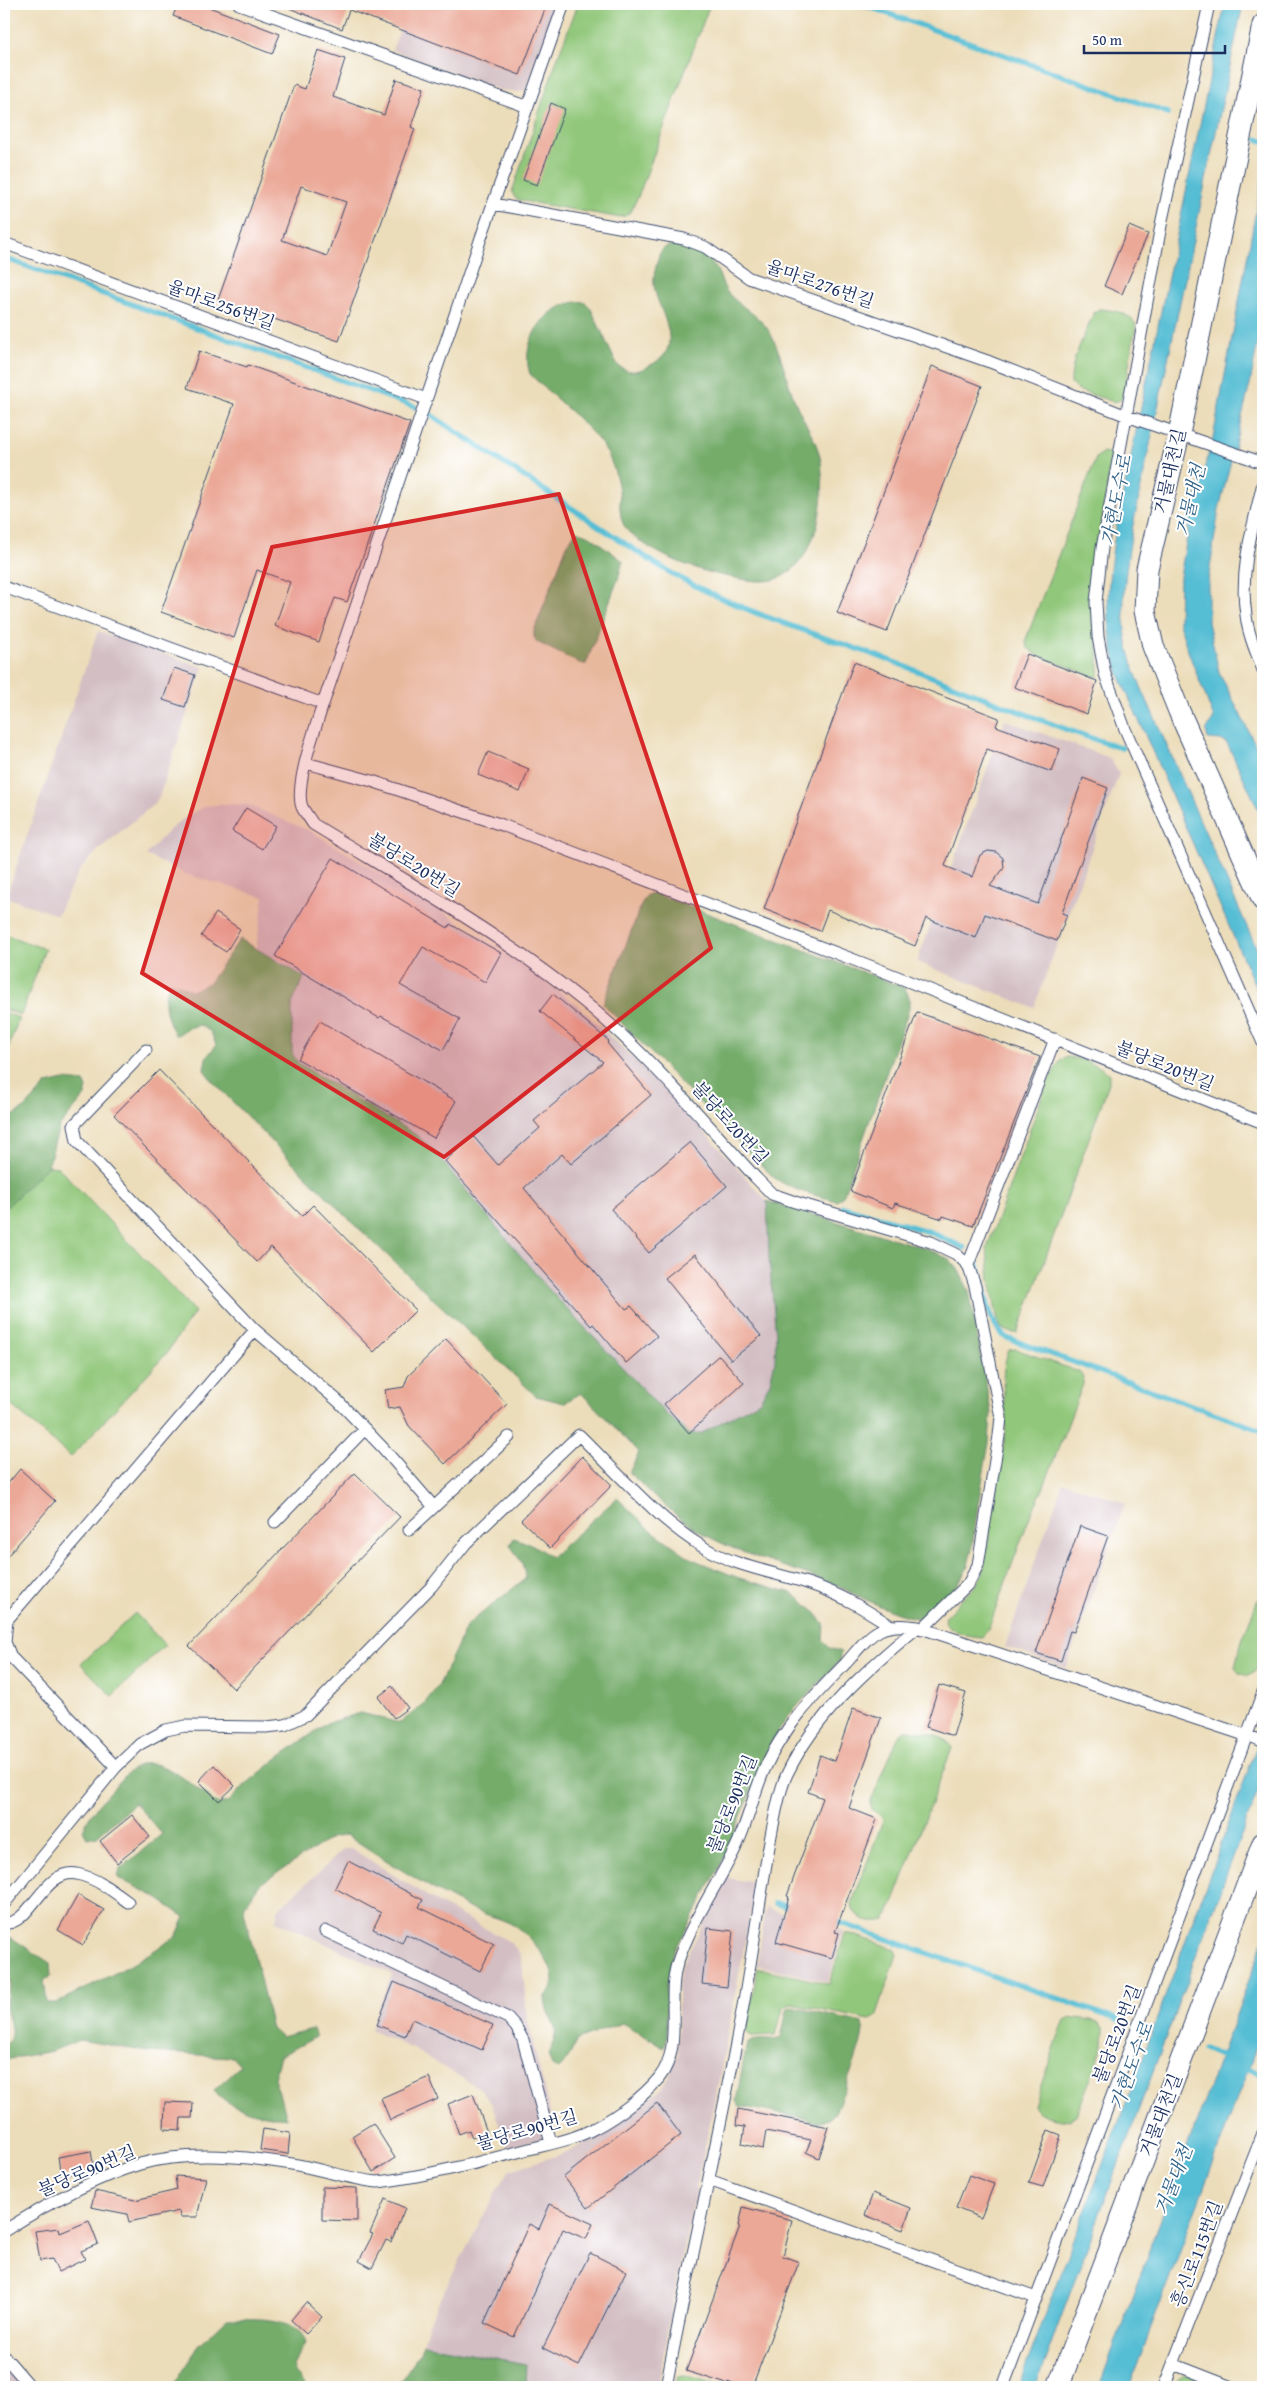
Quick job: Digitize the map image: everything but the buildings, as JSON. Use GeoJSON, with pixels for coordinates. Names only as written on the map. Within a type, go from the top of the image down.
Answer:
{"type":"FeatureCollection","features":[{"type":"Feature","properties":{"kind":"street","name":"거물대천길"},"geometry":{"type":"LineString","coordinates":[[1263,25],[1179,434],[1147,569],[1145,611],[1153,646],[1179,712],[1263,900]]}},
{"type":"Feature","properties":{"kind":"street","name":"거물대천길"},"geometry":{"type":"LineString","coordinates":[[1058,2387],[1263,1843]]}},
{"type":"Feature","properties":{"kind":"lane"},"geometry":{"type":"LineString","coordinates":[[239,4],[528,107]]}},
{"type":"Feature","properties":{"kind":"lane"},"geometry":{"type":"LineString","coordinates":[[306,763],[426,399],[564,4]]}},
{"type":"Feature","properties":{"kind":"lane"},"geometry":{"type":"LineString","coordinates":[[1208,4],[1162,220],[1130,416],[1102,548],[1096,602],[1098,637],[1105,674],[1125,729],[1263,1043]]}},
{"type":"Feature","properties":{"kind":"lane","name":"율마로276번길"},"geometry":{"type":"LineString","coordinates":[[493,204],[684,238],[705,247],[749,278],[990,362],[1130,416],[1262,463]]}},
{"type":"Feature","properties":{"kind":"lane","name":"율마로256번길"},"geometry":{"type":"LineString","coordinates":[[4,243],[426,399]]}},
{"type":"Feature","properties":{"kind":"lane"},"geometry":{"type":"LineString","coordinates":[[1263,483],[1249,543],[1243,586],[1246,616],[1263,670]]}},
{"type":"Feature","properties":{"kind":"lane"},"geometry":{"type":"LineString","coordinates":[[4,587],[324,704]]}},
{"type":"Feature","properties":{"kind":"lane","name":"불당로20번길"},"geometry":{"type":"LineString","coordinates":[[968,1265],[956,1254],[931,1242],[772,1194],[664,1077],[582,1000],[437,898],[314,824],[302,807],[302,782],[306,763],[372,782],[502,825],[1055,1039],[1263,1123]]}},
{"type":"Feature","properties":{"kind":"lane"},"geometry":{"type":"LineString","coordinates":[[666,2387],[746,1989],[763,1875],[785,1777],[802,1745],[827,1711],[856,1682],[920,1628],[968,1584],[978,1566],[999,1436],[1000,1417],[975,1286],[968,1265],[1055,1039]]}},
{"type":"Feature","properties":{"kind":"lane"},"geometry":{"type":"LineString","coordinates":[[146,1050],[74,1126],[77,1141],[255,1330],[338,1401],[434,1508]]}},
{"type":"Feature","properties":{"kind":"lane"},"geometry":{"type":"LineString","coordinates":[[116,1767],[11,1658],[4,1642],[7,1620],[255,1330]]}},
{"type":"Feature","properties":{"kind":"lane"},"geometry":{"type":"LineString","coordinates":[[275,1522],[365,1429]]}},
{"type":"Feature","properties":{"kind":"lane"},"geometry":{"type":"LineString","coordinates":[[4,1904],[116,1767],[140,1744],[166,1730],[185,1726],[266,1728],[285,1725],[306,1715],[432,1587],[466,1544],[579,1434],[659,1513],[703,1547],[756,1570],[810,1584],[852,1601],[891,1626],[904,1625],[920,1628],[1256,1738]]}},
{"type":"Feature","properties":{"kind":"lane"},"geometry":{"type":"LineString","coordinates":[[409,1530],[509,1437]]}},
{"type":"Feature","properties":{"kind":"lane","name":"불당로90번길"},"geometry":{"type":"LineString","coordinates":[[4,2231],[27,2216],[92,2184],[141,2164],[174,2158],[224,2157],[292,2164],[360,2180],[378,2182],[481,2162],[551,2143],[595,2128],[648,2090],[661,2076],[669,2059],[672,2042],[672,1986],[676,1966],[683,1947],[736,1846],[764,1769],[780,1738],[807,1702],[867,1640],[879,1630],[891,1626]]}},
{"type":"Feature","properties":{"kind":"lane","name":"불당로20번길"},"geometry":{"type":"LineString","coordinates":[[1003,2387],[1036,2298],[1256,1738],[1263,1692]]}},
{"type":"Feature","properties":{"kind":"lane"},"geometry":{"type":"LineString","coordinates":[[4,1923],[17,1920],[57,1878],[66,1874],[77,1874],[90,1879],[128,1902]]}},
{"type":"Feature","properties":{"kind":"lane"},"geometry":{"type":"LineString","coordinates":[[325,1931],[508,2018],[516,2027],[523,2040],[551,2143]]}},
{"type":"Feature","properties":{"kind":"lane","name":"흥신로115번길"},"geometry":{"type":"LineString","coordinates":[[1164,2387],[1263,2133]]}},
{"type":"Feature","properties":{"kind":"lane"},"geometry":{"type":"LineString","coordinates":[[709,2180],[1036,2298]]}},
{"type":"Feature","properties":{"kind":"lane"},"geometry":{"type":"LineString","coordinates":[[4,2356],[31,2387]]}},
{"type":"Feature","properties":{"kind":"lane"},"geometry":{"type":"LineString","coordinates":[[1173,2364],[1232,2387]]}},
{"type":"Feature","properties":{"kind":"highlighted area"},"geometry":{"type":"Polygon","coordinates":[[[559,494],[711,948],[444,1157],[142,973],[272,547],[559,494]]]}},
{"type":"Feature","properties":{"kind":"shaded area"},"geometry":{"type":"Polygon","coordinates":[[[410,4],[558,4],[525,90],[517,92],[500,90],[392,50],[410,4]]]}},
{"type":"Feature","properties":{"kind":"shaded area"},"geometry":{"type":"Polygon","coordinates":[[[98,631],[203,667],[159,797],[153,805],[98,850],[79,871],[57,915],[6,897],[98,631]]]}},
{"type":"Feature","properties":{"kind":"shaded area"},"geometry":{"type":"Polygon","coordinates":[[[1005,720],[1110,758],[1119,774],[1034,1008],[917,962],[1005,720]]]}},
{"type":"Feature","properties":{"kind":"shaded area"},"geometry":{"type":"Polygon","coordinates":[[[226,804],[248,805],[312,832],[439,909],[521,964],[577,1005],[663,1086],[767,1201],[769,1257],[776,1336],[775,1361],[770,1382],[760,1401],[701,1433],[689,1435],[680,1429],[544,1284],[431,1148],[298,1063],[292,1054],[292,1004],[304,978],[256,948],[264,897],[185,874],[146,855],[168,831],[187,816],[206,806],[226,804]]]}},
{"type":"Feature","properties":{"kind":"shaded area"},"geometry":{"type":"Polygon","coordinates":[[[1063,1482],[1125,1503],[1066,1668],[1005,1647],[1063,1482]]]}},
{"type":"Feature","properties":{"kind":"shaded area"},"geometry":{"type":"Polygon","coordinates":[[[344,1849],[352,1849],[440,1904],[510,1942],[518,1951],[522,1961],[527,2017],[555,2134],[508,2147],[491,2103],[481,2089],[411,2048],[370,2030],[392,1974],[276,1921],[278,1909],[344,1849]]]}},
{"type":"Feature","properties":{"kind":"shaded area"},"geometry":{"type":"Polygon","coordinates":[[[727,1878],[756,1883],[720,2075],[671,2310],[658,2387],[525,2387],[526,2364],[423,2344],[436,2306],[503,2179],[510,2170],[571,2151],[626,2117],[661,2089],[672,2071],[678,2055],[678,1985],[682,1965],[727,1878]]]}},
{"type":"Feature","properties":{"kind":"shaded area"},"geometry":{"type":"Polygon","coordinates":[[[766,1908],[843,1931],[828,1982],[757,1965],[766,1908]]]}},
{"type":"Feature","properties":{"kind":"shaded area"},"geometry":{"type":"Polygon","coordinates":[[[4,2366],[19,2384],[22,2387],[4,2387],[4,2366]]]}},
{"type":"Feature","properties":{"kind":"green space"},"geometry":{"type":"Polygon","coordinates":[[[578,4],[710,4],[638,197],[630,212],[625,216],[616,217],[523,201],[515,198],[512,192],[556,62],[578,4]]]}},
{"type":"Feature","properties":{"kind":"green space"},"geometry":{"type":"Polygon","coordinates":[[[673,245],[697,252],[708,259],[716,268],[727,292],[765,325],[773,339],[794,399],[819,454],[822,493],[820,510],[811,544],[803,558],[792,570],[773,580],[748,580],[705,571],[666,556],[632,535],[622,520],[616,476],[609,457],[601,444],[583,423],[530,374],[528,351],[536,330],[551,313],[561,307],[578,302],[585,303],[591,309],[617,365],[627,370],[637,371],[657,362],[666,352],[669,336],[656,293],[654,277],[660,253],[666,247],[673,245]]]}},
{"type":"Feature","properties":{"kind":"green space"},"geometry":{"type":"Polygon","coordinates":[[[1099,309],[1125,314],[1136,325],[1124,394],[1121,400],[1114,402],[1077,390],[1071,384],[1073,366],[1079,348],[1094,313],[1099,309]]]}},
{"type":"Feature","properties":{"kind":"green space"},"geometry":{"type":"Polygon","coordinates":[[[1103,452],[1111,454],[1111,459],[1094,576],[1099,669],[1099,676],[1095,677],[1037,655],[1028,648],[1026,639],[1096,458],[1103,452]]]}},
{"type":"Feature","properties":{"kind":"green space"},"geometry":{"type":"Polygon","coordinates":[[[576,531],[590,536],[623,561],[586,664],[581,664],[537,642],[534,637],[534,631],[567,545],[576,531]]]}},
{"type":"Feature","properties":{"kind":"green space"},"geometry":{"type":"Polygon","coordinates":[[[653,893],[905,988],[909,997],[909,1009],[843,1196],[837,1201],[796,1189],[773,1177],[603,1004],[642,903],[647,895],[653,893]]]}},
{"type":"Feature","properties":{"kind":"green space"},"geometry":{"type":"Polygon","coordinates":[[[4,934],[45,949],[21,1015],[4,1009],[4,934]]]}},
{"type":"Feature","properties":{"kind":"green space"},"geometry":{"type":"Polygon","coordinates":[[[240,939],[304,977],[292,1004],[292,1053],[298,1063],[416,1135],[431,1148],[544,1284],[665,1413],[689,1434],[702,1433],[760,1401],[770,1382],[775,1361],[776,1336],[769,1257],[767,1201],[928,1249],[949,1259],[958,1269],[969,1291],[991,1412],[989,1443],[972,1549],[967,1569],[956,1587],[920,1619],[887,1609],[820,1579],[728,1546],[701,1533],[690,1525],[629,1473],[639,1452],[581,1393],[564,1403],[536,1396],[349,1219],[214,1083],[204,1070],[206,1058],[216,1045],[211,1032],[200,1025],[188,1028],[176,1036],[169,1023],[165,1002],[171,981],[192,991],[209,983],[240,939]]]}},
{"type":"Feature","properties":{"kind":"green space"},"geometry":{"type":"Polygon","coordinates":[[[4,1012],[19,1018],[4,1060],[4,1012]]]}},
{"type":"Feature","properties":{"kind":"green space"},"geometry":{"type":"Polygon","coordinates":[[[1067,1057],[1084,1060],[1100,1068],[1109,1074],[1109,1083],[1027,1309],[1017,1333],[1012,1333],[1001,1328],[998,1321],[990,1280],[987,1248],[1047,1083],[1060,1061],[1067,1057]]]}},
{"type":"Feature","properties":{"kind":"green space"},"geometry":{"type":"Polygon","coordinates":[[[64,1080],[84,1082],[87,1088],[85,1096],[59,1127],[48,1166],[4,1210],[4,1122],[26,1107],[47,1084],[64,1080]]]}},
{"type":"Feature","properties":{"kind":"green space"},"geometry":{"type":"Polygon","coordinates":[[[48,1166],[58,1167],[195,1312],[166,1354],[71,1457],[4,1399],[4,1210],[48,1166]]]}},
{"type":"Feature","properties":{"kind":"green space"},"geometry":{"type":"Polygon","coordinates":[[[1016,1349],[1079,1372],[1083,1377],[1083,1384],[1043,1489],[1030,1516],[988,1630],[982,1637],[972,1636],[952,1629],[945,1622],[946,1616],[977,1584],[983,1573],[1005,1436],[1004,1371],[1009,1350],[1016,1349]]]}},
{"type":"Feature","properties":{"kind":"green space"},"geometry":{"type":"Polygon","coordinates":[[[617,1498],[651,1530],[692,1559],[739,1578],[792,1593],[813,1610],[824,1623],[823,1641],[830,1648],[841,1652],[839,1661],[789,1715],[770,1745],[722,1862],[673,1954],[667,1986],[667,2038],[664,2047],[622,2023],[577,2040],[568,2059],[558,2069],[552,2066],[548,2054],[553,2043],[555,2028],[548,2012],[545,1996],[551,1988],[553,1979],[551,1969],[530,1939],[515,1926],[471,1909],[450,1898],[347,1835],[331,1838],[260,1884],[243,1907],[272,2029],[281,2037],[313,2029],[316,2037],[280,2056],[274,2078],[287,2118],[248,2111],[229,2103],[214,2090],[240,2066],[232,2057],[149,2052],[80,2040],[52,2051],[4,2060],[4,2045],[11,2037],[11,2026],[6,2004],[11,1984],[8,1978],[4,1978],[4,1933],[50,1963],[51,1977],[44,1980],[47,2003],[56,2003],[129,1966],[176,1937],[185,1917],[154,1896],[118,1878],[120,1869],[162,1834],[135,1803],[97,1836],[87,1838],[83,1831],[95,1809],[128,1773],[140,1765],[149,1763],[158,1765],[179,1775],[213,1801],[220,1804],[229,1801],[278,1758],[327,1723],[361,1713],[400,1723],[424,1704],[439,1685],[467,1625],[526,1578],[522,1563],[510,1545],[514,1538],[533,1545],[551,1557],[617,1498]]]}},
{"type":"Feature","properties":{"kind":"green space"},"geometry":{"type":"Polygon","coordinates":[[[1263,1586],[1263,1659],[1254,1673],[1249,1676],[1239,1673],[1235,1667],[1242,1640],[1263,1586]]]}},
{"type":"Feature","properties":{"kind":"green space"},"geometry":{"type":"Polygon","coordinates":[[[135,1613],[165,1645],[112,1696],[81,1664],[135,1613]]]}},
{"type":"Feature","properties":{"kind":"green space"},"geometry":{"type":"Polygon","coordinates":[[[905,1730],[925,1732],[939,1737],[949,1743],[952,1748],[890,1912],[885,1920],[868,1921],[855,1913],[852,1903],[883,1820],[881,1815],[872,1809],[871,1801],[899,1735],[905,1730]]]}},
{"type":"Feature","properties":{"kind":"green space"},"geometry":{"type":"Polygon","coordinates":[[[845,1934],[851,1934],[895,1949],[897,1955],[876,2017],[870,2020],[791,2004],[783,2008],[776,2035],[751,2036],[745,2031],[758,1968],[829,1984],[845,1934]]]}},
{"type":"Feature","properties":{"kind":"green space"},"geometry":{"type":"Polygon","coordinates":[[[791,2007],[863,2023],[861,2041],[853,2068],[834,2115],[829,2120],[822,2122],[739,2106],[736,2101],[747,2043],[755,2039],[781,2037],[787,2010],[791,2007]]]}},
{"type":"Feature","properties":{"kind":"green space"},"geometry":{"type":"Polygon","coordinates":[[[1071,2017],[1091,2020],[1100,2024],[1105,2035],[1104,2043],[1076,2116],[1070,2120],[1044,2115],[1034,2105],[1065,2020],[1071,2017]]]}},
{"type":"Feature","properties":{"kind":"green space"},"geometry":{"type":"Polygon","coordinates":[[[226,2319],[259,2319],[282,2322],[301,2333],[306,2342],[293,2366],[295,2373],[309,2387],[171,2387],[201,2343],[226,2319]]]}},
{"type":"Feature","properties":{"kind":"green space"},"geometry":{"type":"Polygon","coordinates":[[[423,2344],[526,2364],[525,2387],[396,2387],[420,2353],[423,2344]]]}},
{"type":"Feature","properties":{"kind":"green space"},"geometry":{"type":"Polygon","coordinates":[[[1186,2374],[1221,2387],[1183,2387],[1178,2382],[1179,2378],[1186,2374]]]}},
{"type":"Feature","properties":{"kind":"green space"},"geometry":{"type":"Polygon","coordinates":[[[684,2375],[727,2387],[675,2387],[678,2376],[684,2375]]]}},
{"type":"Feature","properties":{"kind":"water"},"geometry":{"type":"Polygon","coordinates":[[[1225,4],[1243,4],[1132,530],[1124,588],[1124,623],[1131,660],[1138,680],[1263,963],[1263,1004],[1119,675],[1111,635],[1108,599],[1117,523],[1225,4]]]}},
{"type":"Feature","properties":{"kind":"water"},"geometry":{"type":"Polygon","coordinates":[[[1263,174],[1263,313],[1250,384],[1219,509],[1208,581],[1208,622],[1219,672],[1263,760],[1263,819],[1227,743],[1221,740],[1208,739],[1206,731],[1214,718],[1179,623],[1180,577],[1191,515],[1213,438],[1263,174]]]}},
{"type":"Feature","properties":{"kind":"water"},"geometry":{"type":"Polygon","coordinates":[[[1263,1730],[1263,1777],[1035,2387],[1018,2387],[1123,2111],[1263,1730]]]}},
{"type":"Feature","properties":{"kind":"water"},"geometry":{"type":"Polygon","coordinates":[[[1263,1942],[1263,2029],[1129,2387],[1099,2387],[1263,1942]]]}},
{"type":"Feature","properties":{"kind":"waterway"},"geometry":{"type":"LineString","coordinates":[[861,4],[1168,113]]}},
{"type":"Feature","properties":{"kind":"waterway"},"geometry":{"type":"LineString","coordinates":[[1257,139],[1263,141]]}},
{"type":"Feature","properties":{"kind":"waterway"},"geometry":{"type":"LineString","coordinates":[[4,258],[415,407]]}},
{"type":"Feature","properties":{"kind":"waterway"},"geometry":{"type":"LineString","coordinates":[[431,415],[656,564],[712,594],[771,619],[891,661],[1035,718],[1122,748]]}},
{"type":"Feature","properties":{"kind":"waterway"},"geometry":{"type":"LineString","coordinates":[[843,1207],[930,1232],[964,1248]]}},
{"type":"Feature","properties":{"kind":"waterway"},"geometry":{"type":"LineString","coordinates":[[977,1263],[991,1315],[1000,1332],[1007,1338],[1263,1431]]}},
{"type":"Feature","properties":{"kind":"waterway"},"geometry":{"type":"LineString","coordinates":[[775,1903],[792,1908]]}},
{"type":"Feature","properties":{"kind":"waterway","name":"가현도수로"},"geometry":{"type":"LineString","coordinates":[[832,1920],[1125,2022]]}},
{"type":"Feature","properties":{"kind":"waterway"},"geometry":{"type":"LineString","coordinates":[[1204,2049],[1227,2059]]}},
{"type":"Feature","properties":{"kind":"waterway"},"geometry":{"type":"LineString","coordinates":[[1242,2066],[1263,2075]]}},
{"type":"Feature","properties":{"kind":"water label","name":"거물대천"},"geometry":{"type":"Point","coordinates":[1190,500]}},
{"type":"Feature","properties":{"kind":"water label","name":"거물대천"},"geometry":{"type":"Point","coordinates":[1173,2180]}}]}
